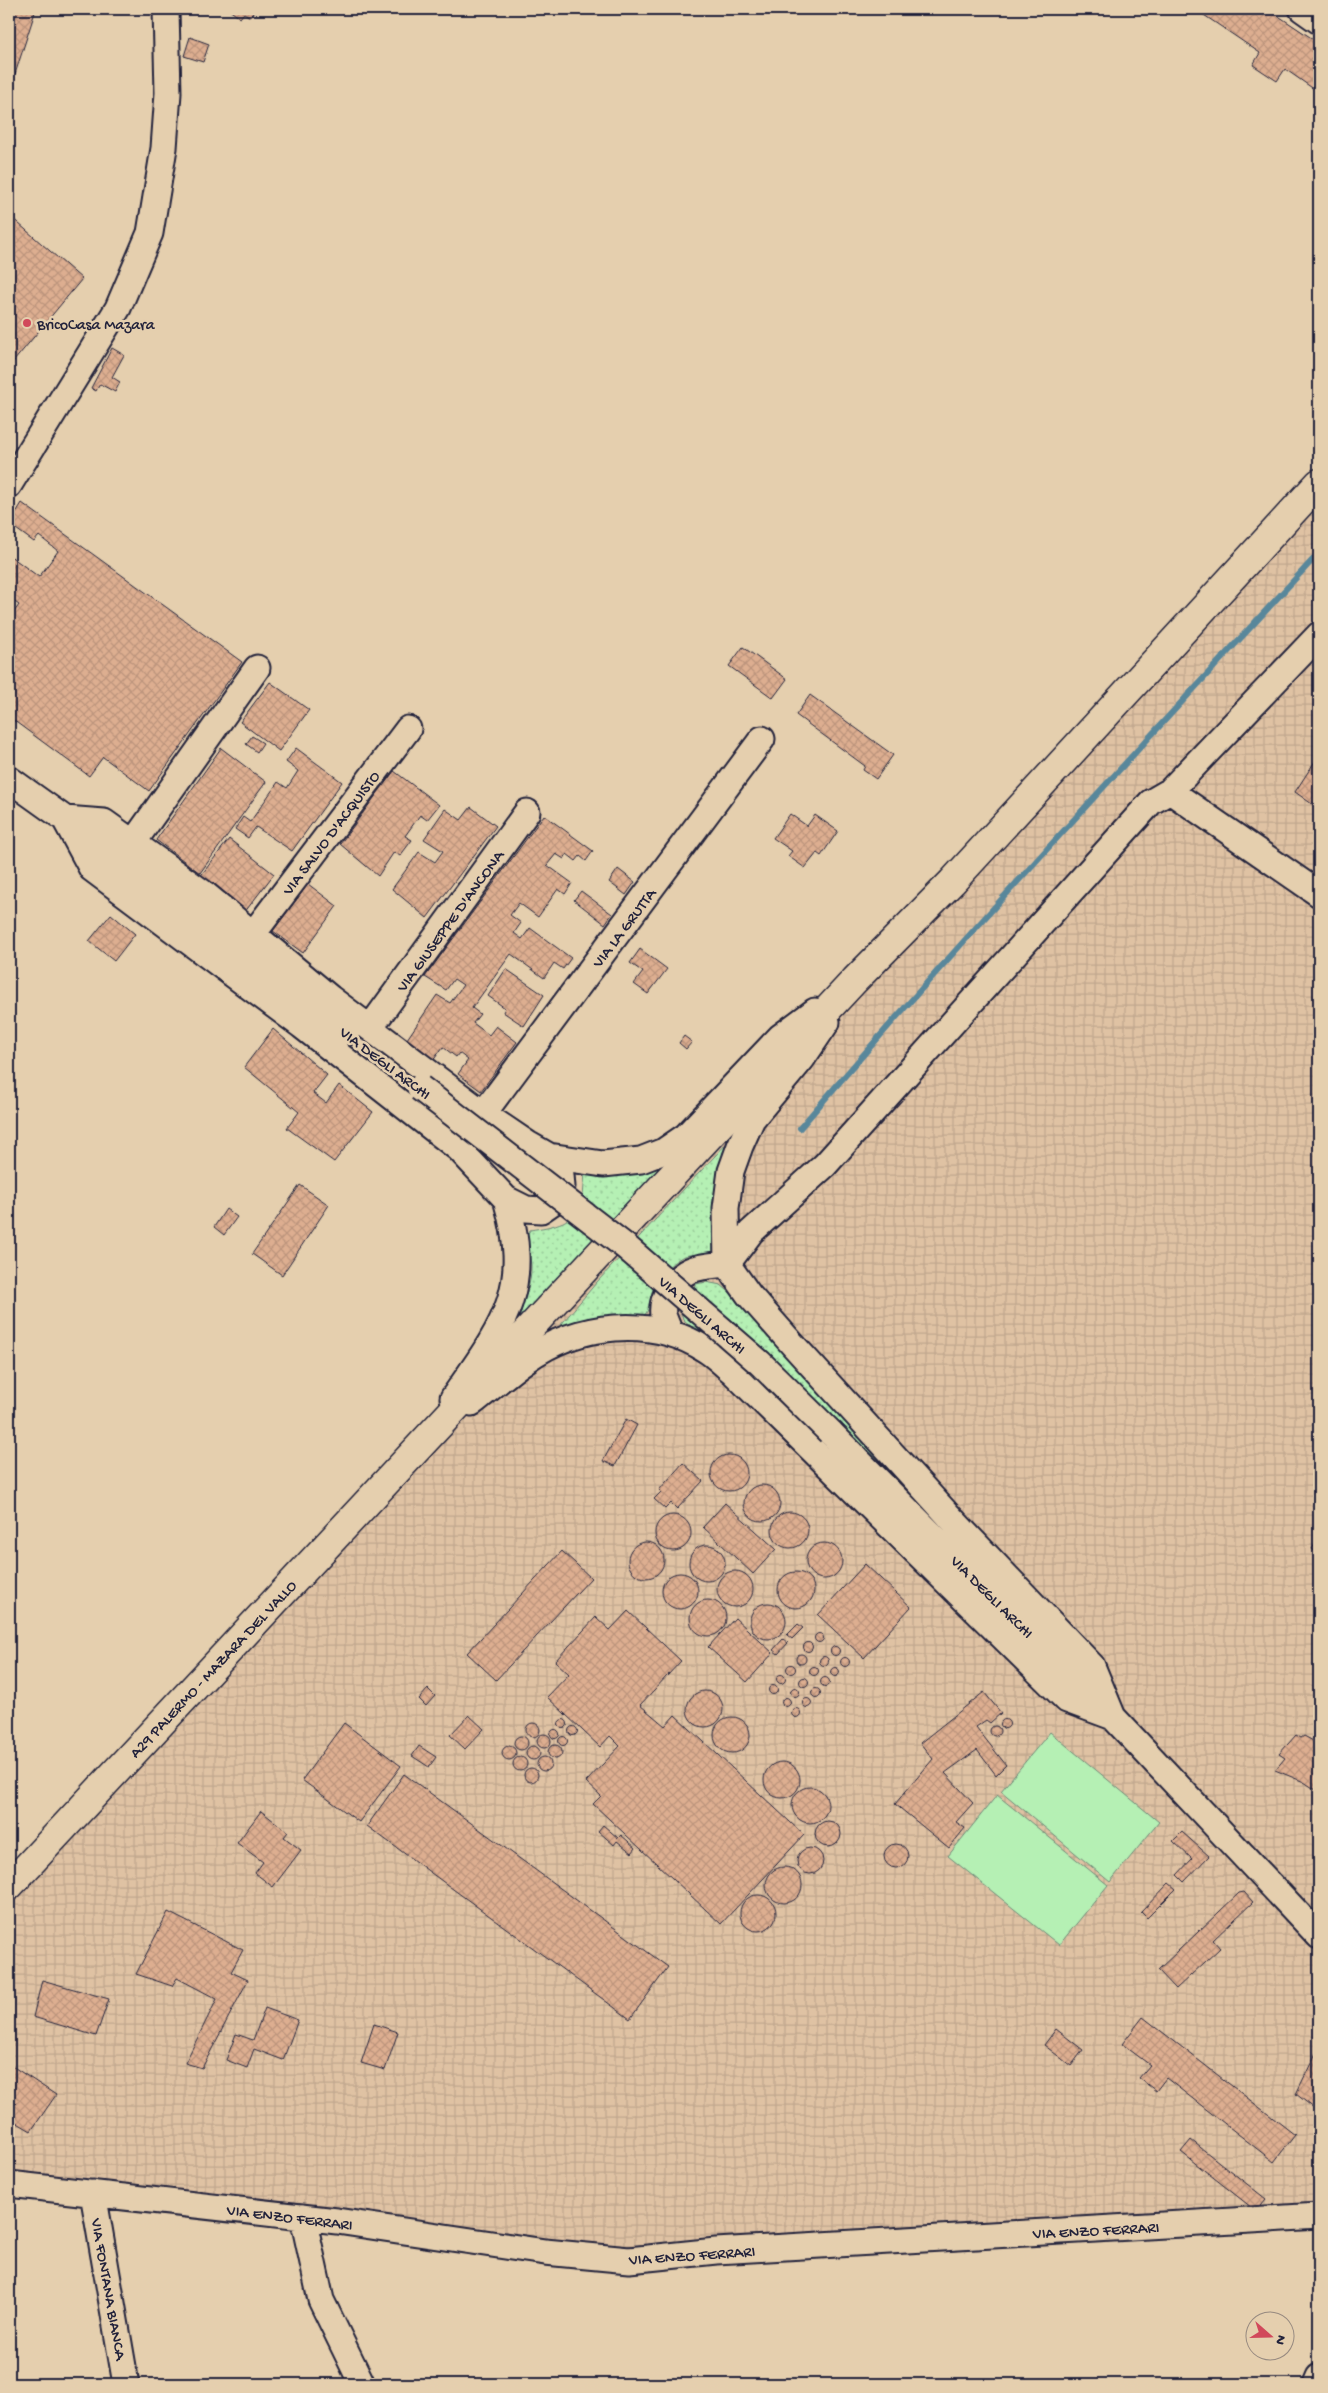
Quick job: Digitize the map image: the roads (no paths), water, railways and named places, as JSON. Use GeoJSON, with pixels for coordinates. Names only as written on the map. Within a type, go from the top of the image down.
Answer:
{"type":"FeatureCollection","features":[{"type":"Feature","properties":{"kind":"main road","name":"A29 PALERMO - MAZARA DEL VALLO"},"geometry":{"type":"LineString","coordinates":[[9,1886],[855,980],[952,882],[1319,483]]}},
{"type":"Feature","properties":{"kind":"street"},"geometry":{"type":"LineString","coordinates":[[9,485],[118,308],[150,233],[166,130],[168,93],[166,9]]}},
{"type":"Feature","properties":{"kind":"street"},"geometry":{"type":"LineString","coordinates":[[1302,9],[1319,21]]}},
{"type":"Feature","properties":{"kind":"street"},"geometry":{"type":"LineString","coordinates":[[670,1333],[663,1313],[665,1298],[674,1281],[685,1272],[697,1267],[727,1264],[751,1232],[825,1165],[1151,802],[1170,791],[1319,635]]}},
{"type":"Feature","properties":{"kind":"street"},"geometry":{"type":"LineString","coordinates":[[133,843],[257,668]]}},
{"type":"Feature","properties":{"kind":"street","name":"VIA SALVO D'ACQUISTO"},"geometry":{"type":"LineString","coordinates":[[253,934],[408,729]]}},
{"type":"Feature","properties":{"kind":"street","name":"VIA LA GRUTTA"},"geometry":{"type":"LineString","coordinates":[[483,1114],[762,740]]}},
{"type":"Feature","properties":{"kind":"street","name":"VIA DEGLI ARCHI"},"geometry":{"type":"LineString","coordinates":[[9,779],[65,819],[420,1088],[626,1247],[760,1364],[1113,1717],[1319,1936]]}},
{"type":"Feature","properties":{"kind":"street"},"geometry":{"type":"LineString","coordinates":[[1170,791],[1319,894]]}},
{"type":"Feature","properties":{"kind":"street","name":"VIA GIUSEPPE D'ANCONA"},"geometry":{"type":"LineString","coordinates":[[370,1028],[528,812]]}},
{"type":"Feature","properties":{"kind":"street"},"geometry":{"type":"LineString","coordinates":[[65,819],[104,822],[206,895],[370,1028],[483,1114],[549,1156],[603,1164],[641,1160],[664,1151],[686,1136],[780,1038],[855,980]]}},
{"type":"Feature","properties":{"kind":"street"},"geometry":{"type":"LineString","coordinates":[[65,819],[92,870],[302,1026],[459,1149],[506,1199],[526,1209],[541,1210],[554,1201],[562,1188],[561,1175],[549,1156]]}},
{"type":"Feature","properties":{"kind":"street"},"geometry":{"type":"LineString","coordinates":[[855,980],[802,1059],[752,1119],[732,1171],[726,1208],[727,1264],[749,1296],[808,1361],[949,1516],[1092,1666],[1113,1717]]}},
{"type":"Feature","properties":{"kind":"street"},"geometry":{"type":"LineString","coordinates":[[416,1450],[494,1339],[511,1303],[518,1259],[514,1224],[506,1199]]}},
{"type":"Feature","properties":{"kind":"street"},"geometry":{"type":"LineString","coordinates":[[416,1450],[526,1359],[550,1346],[578,1334],[621,1326],[670,1333],[707,1350],[733,1372],[1067,1700],[1113,1717]]}},
{"type":"Feature","properties":{"kind":"street","name":"VIA ENZO FERRARI"},"geometry":{"type":"LineString","coordinates":[[9,2184],[303,2218],[545,2252],[628,2260],[716,2251],[1319,2216]]}},
{"type":"Feature","properties":{"kind":"street","name":"VIA FONTANA BIANCA"},"geometry":{"type":"LineString","coordinates":[[93,2193],[126,2384]]}},
{"type":"Feature","properties":{"kind":"street"},"geometry":{"type":"LineString","coordinates":[[303,2218],[321,2300],[362,2384]]}},
{"type":"Feature","properties":{"kind":"street"},"geometry":{"type":"LineString","coordinates":[[1316,2384],[1319,2377]]}},
{"type":"Feature","properties":{"kind":"waterway"},"geometry":{"type":"LineString","coordinates":[[800,1128],[992,910],[1319,553]]}},
{"type":"Feature","properties":{"kind":"place","name":"BricoCasa Mazara"},"geometry":{"type":"Point","coordinates":[27,323]}}]}
